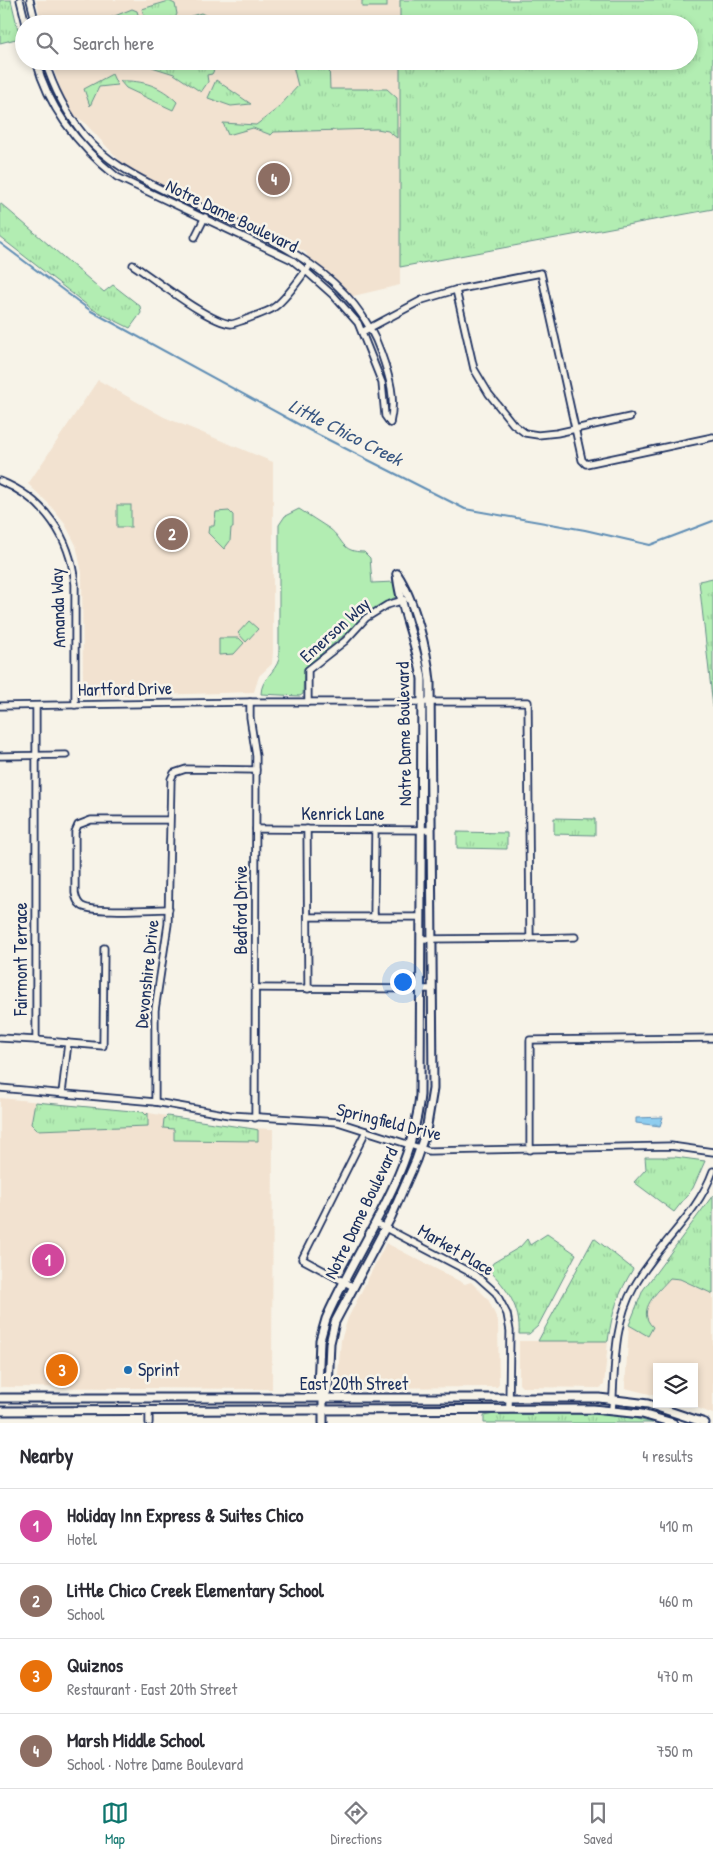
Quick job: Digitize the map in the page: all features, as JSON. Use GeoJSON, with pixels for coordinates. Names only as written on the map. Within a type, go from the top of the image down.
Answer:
{"type":"FeatureCollection","features":[{"type":"Feature","properties":{"kind":"street"},"geometry":{"type":"LineString","coordinates":[[20,0],[24,15]]}},
{"type":"Feature","properties":{"kind":"street"},"geometry":{"type":"LineString","coordinates":[[30,0],[34,15]]}},
{"type":"Feature","properties":{"kind":"street","name":"Notre Dame Boulevard"},"geometry":{"type":"LineString","coordinates":[[38,70],[42,83],[72,134],[94,159],[117,177],[204,220],[292,260],[334,296],[358,324],[362,332],[382,383],[386,416],[390,423],[394,408],[392,386],[378,344],[370,328],[349,297],[331,279],[278,243],[208,212],[131,174],[84,136],[59,96],[49,70]]}},
{"type":"Feature","properties":{"kind":"street"},"geometry":{"type":"LineString","coordinates":[[195,237],[208,212]]}},
{"type":"Feature","properties":{"kind":"street"},"geometry":{"type":"LineString","coordinates":[[133,265],[208,315],[230,324],[237,324],[257,313],[275,308],[311,264]]}},
{"type":"Feature","properties":{"kind":"street"},"geometry":{"type":"LineString","coordinates":[[362,332],[422,300],[456,290],[541,273],[582,460],[586,464],[713,437]]}},
{"type":"Feature","properties":{"kind":"street"},"geometry":{"type":"LineString","coordinates":[[456,290],[474,370],[484,388],[513,424],[525,433],[538,435],[630,417]]}},
{"type":"Feature","properties":{"kind":"street","name":"Amanda Way"},"geometry":{"type":"LineString","coordinates":[[0,481],[21,491],[36,502],[57,525],[67,547],[73,565],[74,584],[75,705]]}},
{"type":"Feature","properties":{"kind":"street","name":"Notre Dame Boulevard"},"geometry":{"type":"LineString","coordinates":[[323,1423],[323,1399],[318,1389],[320,1340],[326,1319],[376,1223],[410,1147],[418,1114],[420,1095],[422,702],[420,663],[405,599]]}},
{"type":"Feature","properties":{"kind":"street","name":"Notre Dame Boulevard"},"geometry":{"type":"LineString","coordinates":[[323,1399],[328,1389],[330,1343],[335,1322],[352,1286],[385,1227],[420,1149],[426,1131],[433,1089],[429,673],[423,641],[405,599]]}},
{"type":"Feature","properties":{"kind":"street","name":"Emerson Way"},"geometry":{"type":"LineString","coordinates":[[308,702],[308,670],[345,641],[366,618],[387,605],[405,599]]}},
{"type":"Feature","properties":{"kind":"street","name":"Hartford Drive"},"geometry":{"type":"LineString","coordinates":[[0,706],[250,702],[528,702],[530,938]]}},
{"type":"Feature","properties":{"kind":"street","name":"Bedford Drive"},"geometry":{"type":"LineString","coordinates":[[250,702],[256,770],[255,1118]]}},
{"type":"Feature","properties":{"kind":"street","name":"Fairmont Terrace"},"geometry":{"type":"LineString","coordinates":[[36,706],[36,1040],[103,1046],[104,948]]}},
{"type":"Feature","properties":{"kind":"street"},"geometry":{"type":"LineString","coordinates":[[0,756],[66,755]]}},
{"type":"Feature","properties":{"kind":"street"},"geometry":{"type":"LineString","coordinates":[[170,820],[171,779],[174,773],[179,770],[256,770]]}},
{"type":"Feature","properties":{"kind":"street","name":"Devonshire Drive"},"geometry":{"type":"LineString","coordinates":[[155,1102],[155,1010],[168,909],[170,820],[91,820],[78,825],[75,841],[75,892],[81,906],[96,910],[168,909]]}},
{"type":"Feature","properties":{"kind":"street","name":"Kenrick Lane"},"geometry":{"type":"LineString","coordinates":[[256,829],[430,830]]}},
{"type":"Feature","properties":{"kind":"street"},"geometry":{"type":"LineString","coordinates":[[307,829],[308,990]]}},
{"type":"Feature","properties":{"kind":"street"},"geometry":{"type":"LineString","coordinates":[[374,917],[375,830]]}},
{"type":"Feature","properties":{"kind":"street"},"geometry":{"type":"LineString","coordinates":[[308,917],[421,918]]}},
{"type":"Feature","properties":{"kind":"street"},"geometry":{"type":"LineString","coordinates":[[421,939],[576,937]]}},
{"type":"Feature","properties":{"kind":"street"},"geometry":{"type":"LineString","coordinates":[[256,988],[308,990],[432,989]]}},
{"type":"Feature","properties":{"kind":"street"},"geometry":{"type":"LineString","coordinates":[[0,1038],[36,1040]]}},
{"type":"Feature","properties":{"kind":"street"},"geometry":{"type":"LineString","coordinates":[[530,1150],[530,1040],[713,1038]]}},
{"type":"Feature","properties":{"kind":"street"},"geometry":{"type":"LineString","coordinates":[[62,1093],[68,1043]]}},
{"type":"Feature","properties":{"kind":"street","name":"Springfield Drive"},"geometry":{"type":"LineString","coordinates":[[0,1088],[155,1102],[255,1118],[338,1122],[366,1130],[410,1147],[444,1152],[670,1146],[713,1152]]}},
{"type":"Feature","properties":{"kind":"street"},"geometry":{"type":"LineString","coordinates":[[352,1286],[302,1259],[366,1130]]}},
{"type":"Feature","properties":{"kind":"street"},"geometry":{"type":"LineString","coordinates":[[612,1410],[618,1335],[630,1295],[638,1280],[698,1200],[713,1171]]}},
{"type":"Feature","properties":{"kind":"street","name":"Market Place"},"geometry":{"type":"LineString","coordinates":[[376,1223],[477,1276],[496,1293],[507,1314],[510,1331],[509,1402]]}},
{"type":"Feature","properties":{"kind":"street","name":"East 20th Street"},"geometry":{"type":"LineString","coordinates":[[0,1398],[323,1399],[509,1402],[612,1399],[659,1407],[705,1423]]}},
{"type":"Feature","properties":{"kind":"street","name":"East 20th Street"},"geometry":{"type":"LineString","coordinates":[[472,1410],[480,1405],[509,1402]]}},
{"type":"Feature","properties":{"kind":"street","name":"East 20th Street"},"geometry":{"type":"LineString","coordinates":[[0,1412],[612,1410],[642,1414],[673,1423]]}},
{"type":"Feature","properties":{"kind":"street"},"geometry":{"type":"LineString","coordinates":[[149,1411],[149,1423]]}},
{"type":"Feature","properties":{"kind":"shaded area"},"geometry":{"type":"Polygon","coordinates":[[[36,0],[400,0],[400,15],[40,15],[36,0]]]}},
{"type":"Feature","properties":{"kind":"shaded area"},"geometry":{"type":"Polygon","coordinates":[[[54,70],[400,70],[400,285],[349,297],[311,265],[306,253],[290,243],[249,224],[208,212],[161,185],[135,173],[121,162],[83,121],[68,112],[54,70]]]}},
{"type":"Feature","properties":{"kind":"shaded area"},"geometry":{"type":"Polygon","coordinates":[[[98,380],[164,417],[273,462],[273,652],[272,664],[259,676],[254,692],[91,697],[83,689],[82,573],[76,545],[65,524],[48,503],[28,484],[98,380]]]}},
{"type":"Feature","properties":{"kind":"shaded area"},"geometry":{"type":"Polygon","coordinates":[[[0,1098],[143,1112],[232,1127],[273,1129],[272,1389],[0,1387],[0,1098]]]}},
{"type":"Feature","properties":{"kind":"shaded area"},"geometry":{"type":"Polygon","coordinates":[[[386,1243],[465,1284],[471,1282],[488,1299],[498,1321],[499,1384],[497,1387],[352,1388],[337,1385],[341,1340],[348,1318],[386,1243]]]}},
{"type":"Feature","properties":{"kind":"shaded area"},"geometry":{"type":"Polygon","coordinates":[[[670,1277],[680,1279],[713,1294],[713,1414],[697,1408],[698,1363],[653,1363],[653,1395],[625,1388],[629,1325],[648,1336],[645,1312],[647,1306],[670,1277]]]}},
{"type":"Feature","properties":{"kind":"shaded area"},"geometry":{"type":"Polygon","coordinates":[[[519,1341],[608,1341],[604,1385],[600,1388],[522,1387],[519,1384],[519,1341]]]}},
{"type":"Feature","properties":{"kind":"green space"},"geometry":{"type":"Polygon","coordinates":[[[0,0],[11,0],[15,17],[15,39],[0,43],[0,0]]]}},
{"type":"Feature","properties":{"kind":"green space"},"geometry":{"type":"Polygon","coordinates":[[[362,0],[387,0],[387,7],[362,7],[362,0]]]}},
{"type":"Feature","properties":{"kind":"green space"},"geometry":{"type":"Polygon","coordinates":[[[400,0],[713,0],[713,209],[400,267],[400,70],[698,70],[698,15],[400,15],[400,0]]]}},
{"type":"Feature","properties":{"kind":"green space"},"geometry":{"type":"Polygon","coordinates":[[[169,1],[175,4],[177,14],[144,15],[142,9],[169,1]]]}},
{"type":"Feature","properties":{"kind":"green space"},"geometry":{"type":"Polygon","coordinates":[[[132,9],[137,11],[138,15],[117,15],[132,9]]]}},
{"type":"Feature","properties":{"kind":"green space"},"geometry":{"type":"Polygon","coordinates":[[[161,70],[214,70],[212,74],[207,75],[208,82],[201,92],[174,74],[161,70]]]}},
{"type":"Feature","properties":{"kind":"green space"},"geometry":{"type":"Polygon","coordinates":[[[294,70],[329,70],[330,89],[387,89],[397,98],[397,138],[388,131],[377,129],[274,132],[271,135],[253,128],[228,135],[223,123],[256,125],[277,109],[298,86],[294,70]]]}},
{"type":"Feature","properties":{"kind":"green space"},"geometry":{"type":"Polygon","coordinates":[[[112,74],[117,85],[99,87],[90,106],[84,89],[112,74]]]}},
{"type":"Feature","properties":{"kind":"green space"},"geometry":{"type":"Polygon","coordinates":[[[216,80],[251,104],[231,106],[208,98],[216,80]]]}},
{"type":"Feature","properties":{"kind":"green space"},"geometry":{"type":"Polygon","coordinates":[[[120,81],[151,85],[165,92],[177,102],[173,110],[126,88],[120,81]]]}},
{"type":"Feature","properties":{"kind":"green space"},"geometry":{"type":"Polygon","coordinates":[[[0,203],[104,292],[113,285],[140,306],[141,313],[130,328],[92,309],[0,237],[0,203]]]}},
{"type":"Feature","properties":{"kind":"green space"},"geometry":{"type":"Polygon","coordinates":[[[117,505],[131,505],[131,527],[117,527],[117,505]]]}},
{"type":"Feature","properties":{"kind":"green space"},"geometry":{"type":"Polygon","coordinates":[[[299,509],[335,533],[347,548],[364,552],[370,558],[372,583],[395,582],[397,596],[364,615],[348,632],[304,668],[303,694],[300,696],[261,694],[263,684],[279,659],[279,525],[285,516],[299,509]]]}},
{"type":"Feature","properties":{"kind":"green space"},"geometry":{"type":"Polygon","coordinates":[[[229,511],[233,515],[233,528],[231,528],[230,541],[224,549],[208,533],[209,526],[214,526],[216,512],[229,511]]]}},
{"type":"Feature","properties":{"kind":"green space"},"geometry":{"type":"Polygon","coordinates":[[[713,578],[713,707],[699,581],[713,578]]]}},
{"type":"Feature","properties":{"kind":"green space"},"geometry":{"type":"Polygon","coordinates":[[[249,621],[258,629],[246,642],[238,633],[249,621]]]}},
{"type":"Feature","properties":{"kind":"green space"},"geometry":{"type":"Polygon","coordinates":[[[219,638],[239,638],[244,643],[234,654],[219,655],[219,638]]]}},
{"type":"Feature","properties":{"kind":"green space"},"geometry":{"type":"Polygon","coordinates":[[[554,818],[595,819],[595,835],[554,834],[554,818]]]}},
{"type":"Feature","properties":{"kind":"green space"},"geometry":{"type":"Polygon","coordinates":[[[457,832],[507,833],[507,849],[457,848],[457,832]]]}},
{"type":"Feature","properties":{"kind":"green space"},"geometry":{"type":"Polygon","coordinates":[[[35,1102],[143,1112],[146,1115],[148,1113],[148,1126],[37,1130],[31,1124],[35,1102]]]}},
{"type":"Feature","properties":{"kind":"green space"},"geometry":{"type":"Polygon","coordinates":[[[167,1116],[258,1130],[258,1141],[174,1140],[174,1129],[163,1128],[164,1119],[167,1116]]]}},
{"type":"Feature","properties":{"kind":"green space"},"geometry":{"type":"Polygon","coordinates":[[[645,1157],[675,1157],[705,1161],[693,1188],[674,1212],[634,1182],[646,1169],[645,1157]]]}},
{"type":"Feature","properties":{"kind":"green space"},"geometry":{"type":"Polygon","coordinates":[[[713,1195],[713,1294],[680,1279],[670,1278],[650,1301],[647,1308],[648,1321],[653,1327],[648,1336],[629,1325],[643,1290],[713,1195]]]}},
{"type":"Feature","properties":{"kind":"green space"},"geometry":{"type":"Polygon","coordinates":[[[547,1234],[576,1254],[538,1326],[529,1334],[519,1334],[518,1316],[512,1299],[489,1270],[493,1263],[520,1247],[527,1239],[530,1245],[547,1234]]]}},
{"type":"Feature","properties":{"kind":"green space"},"geometry":{"type":"Polygon","coordinates":[[[594,1238],[633,1269],[616,1304],[608,1341],[538,1341],[594,1238]]]}},
{"type":"Feature","properties":{"kind":"green space"},"geometry":{"type":"Polygon","coordinates":[[[558,1412],[597,1414],[653,1423],[484,1423],[484,1416],[500,1413],[558,1412]]]}},
{"type":"Feature","properties":{"kind":"water"},"geometry":{"type":"Polygon","coordinates":[[[663,1117],[660,1126],[636,1123],[636,1118],[663,1117]]]}},
{"type":"Feature","properties":{"kind":"waterway","name":"Little Chico Creek"},"geometry":{"type":"LineString","coordinates":[[0,243],[91,311],[309,430],[465,509],[585,530],[650,545],[713,521]]}},
{"type":"Feature","properties":{"kind":"place","name":"Marsh Middle School"},"geometry":{"type":"Point","coordinates":[274,179]}},
{"type":"Feature","properties":{"kind":"place","name":"Little Chico Creek Elementary School"},"geometry":{"type":"Point","coordinates":[172,534]}},
{"type":"Feature","properties":{"kind":"place","name":"Holiday Inn Express & Suites Chico"},"geometry":{"type":"Point","coordinates":[48,1260]}},
{"type":"Feature","properties":{"kind":"place","name":"Quiznos"},"geometry":{"type":"Point","coordinates":[62,1370]}},
{"type":"Feature","properties":{"kind":"place","name":"Sprint"},"geometry":{"type":"Point","coordinates":[128,1370]}}]}
